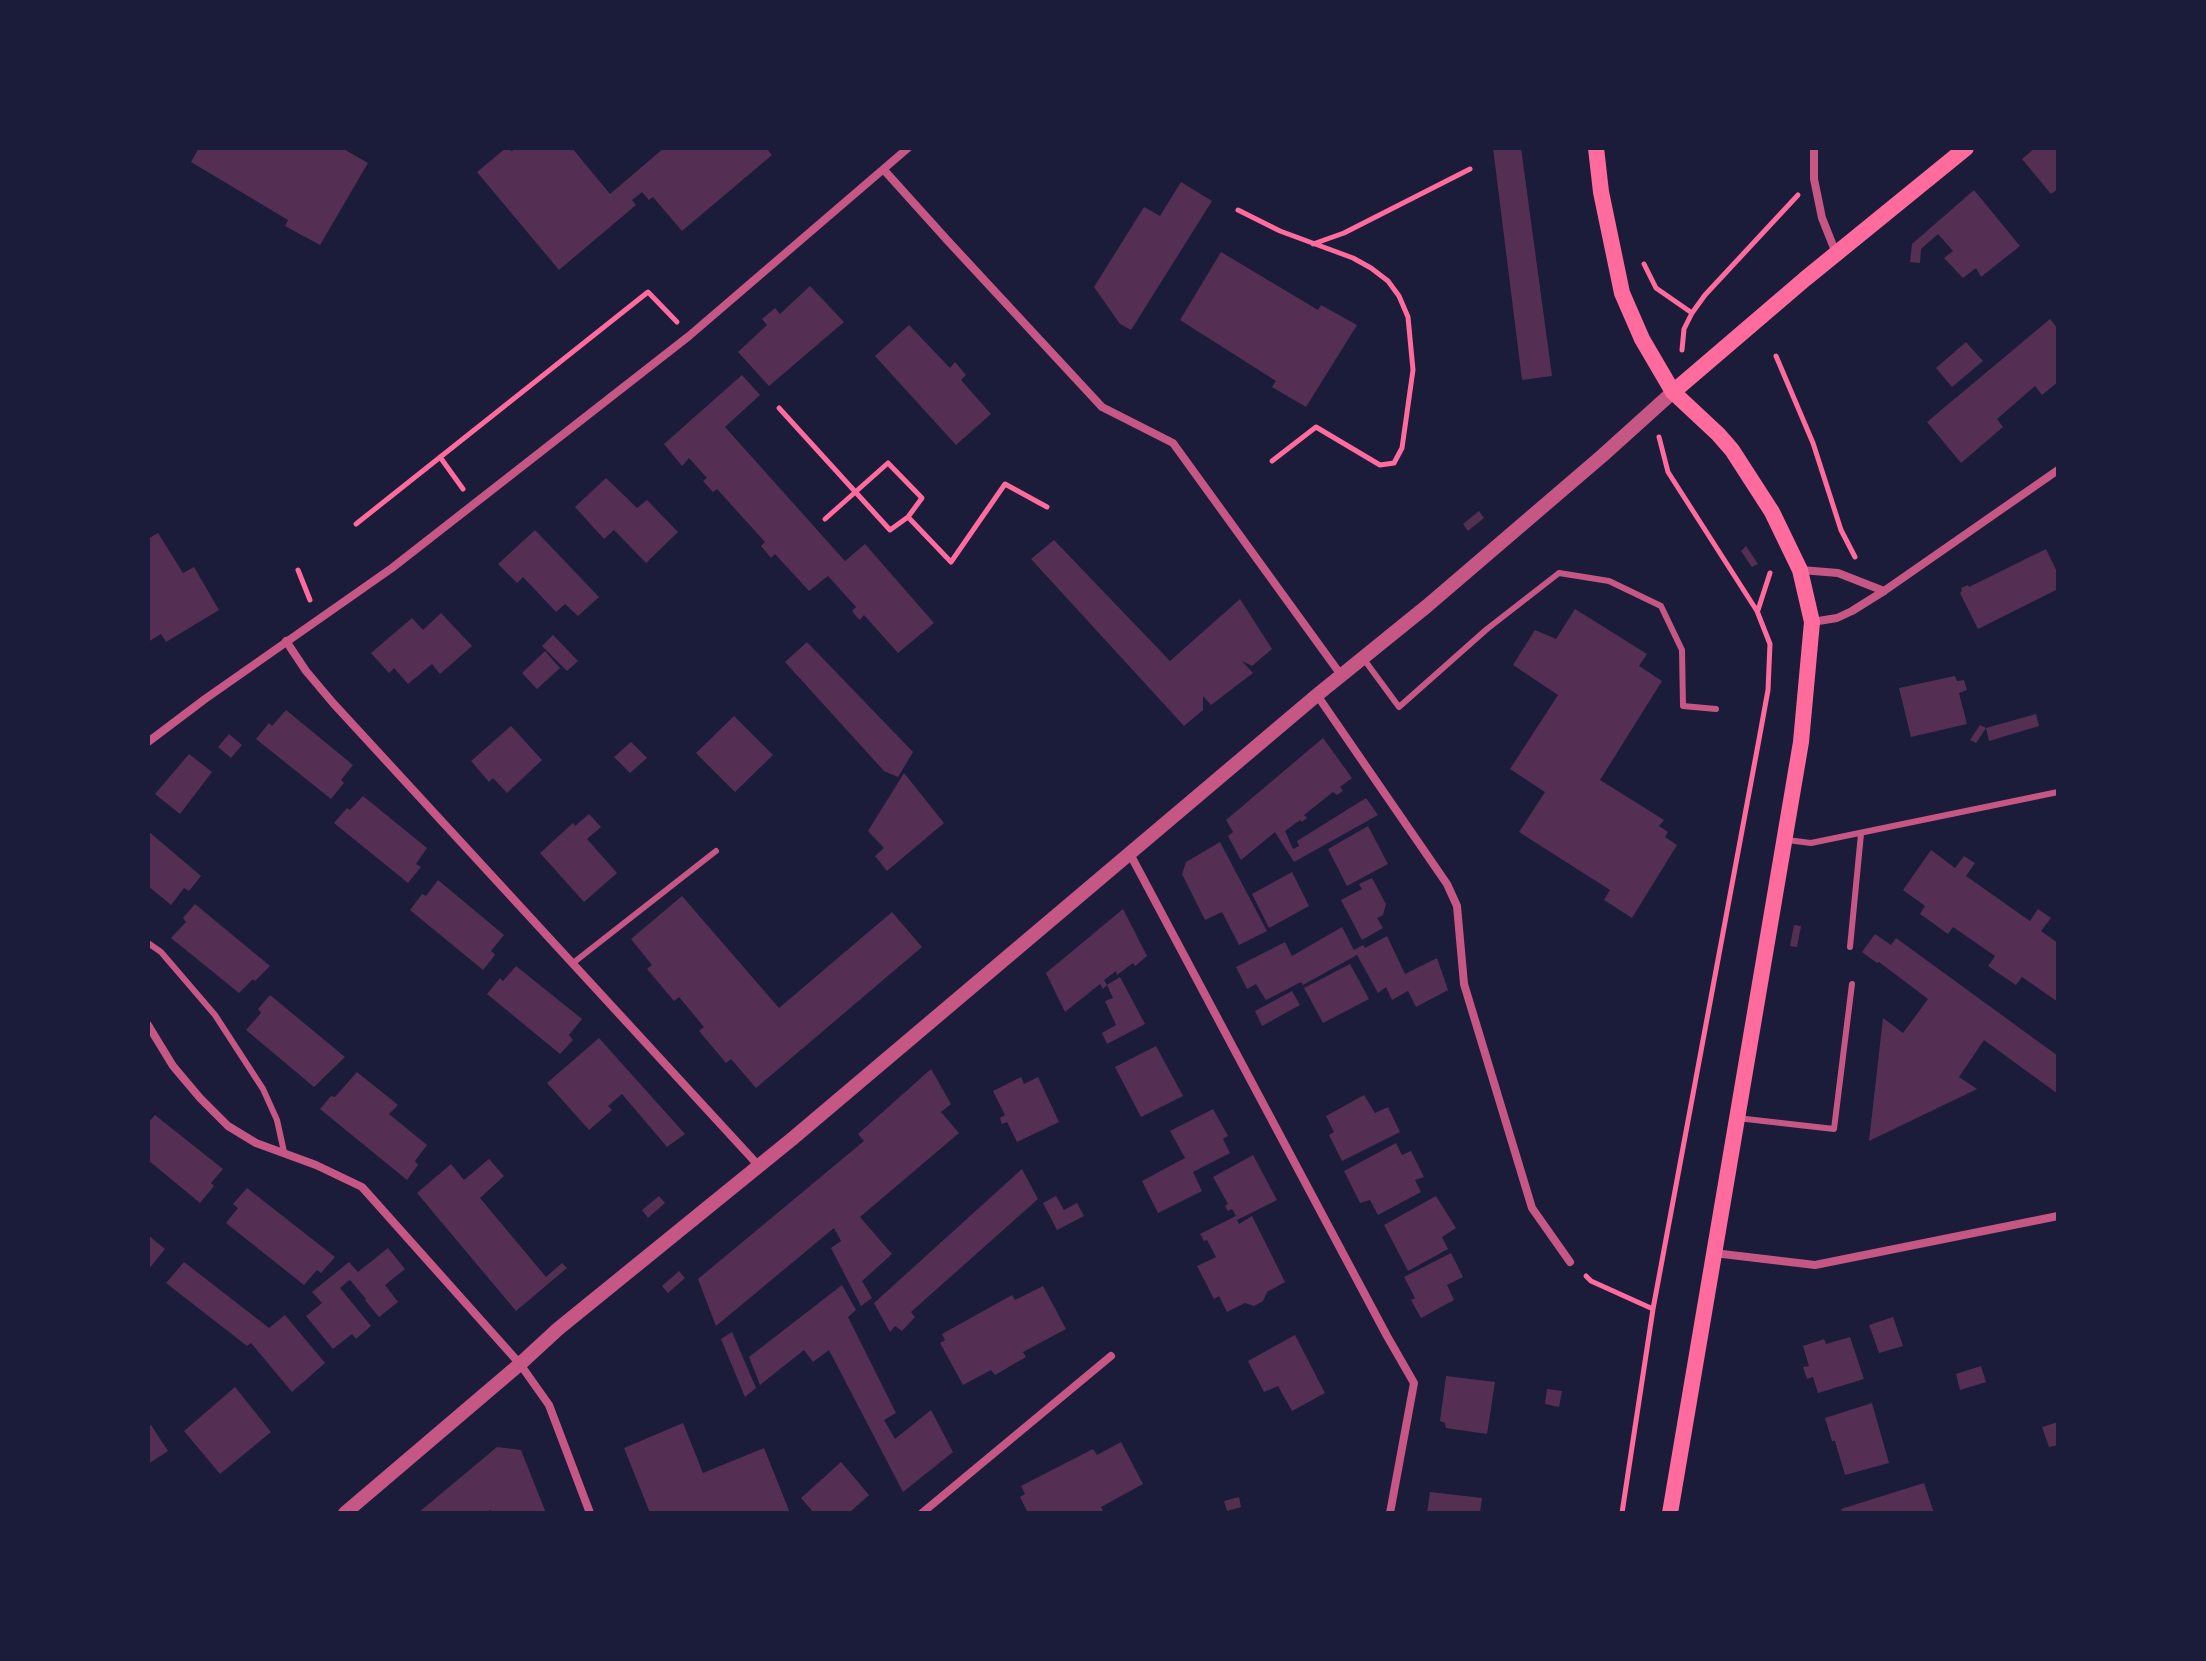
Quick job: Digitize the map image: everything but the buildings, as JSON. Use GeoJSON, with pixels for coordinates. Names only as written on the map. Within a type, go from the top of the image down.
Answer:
{"type":"FeatureCollection","features":[{"type":"Feature","properties":{"kind":"main road"},"geometry":{"type":"LineString","coordinates":[[1596,148],[1601,192],[1622,293],[1642,339],[1673,392],[1732,450],[1772,512],[1800,570],[1812,622],[1801,742],[1670,1513]]}},
{"type":"Feature","properties":{"kind":"main road"},"geometry":{"type":"LineString","coordinates":[[1673,392],[1966,148]]}},
{"type":"Feature","properties":{"kind":"street"},"geometry":{"type":"LineString","coordinates":[[148,742],[392,568],[689,336],[908,148]]}},
{"type":"Feature","properties":{"kind":"street"},"geometry":{"type":"LineString","coordinates":[[1814,148],[1814,179],[1822,218],[1837,253]]}},
{"type":"Feature","properties":{"kind":"street"},"geometry":{"type":"LineString","coordinates":[[884,170],[1102,407],[1173,443],[1341,675]]}},
{"type":"Feature","properties":{"kind":"street"},"geometry":{"type":"LineString","coordinates":[[345,1513],[558,1329],[759,1166],[1363,658],[1673,392]]}},
{"type":"Feature","properties":{"kind":"street"},"geometry":{"type":"LineString","coordinates":[[1812,622],[1837,618],[1884,591],[2058,470]]}},
{"type":"Feature","properties":{"kind":"street"},"geometry":{"type":"LineString","coordinates":[[1800,570],[1838,573],[1884,591]]}},
{"type":"Feature","properties":{"kind":"street"},"geometry":{"type":"LineString","coordinates":[[286,641],[333,703],[759,1166]]}},
{"type":"Feature","properties":{"kind":"street"},"geometry":{"type":"LineString","coordinates":[[1317,695],[1447,884],[1457,906],[1464,984],[1532,1208],[1570,1262]]}},
{"type":"Feature","properties":{"kind":"street"},"geometry":{"type":"LineString","coordinates":[[1130,854],[1414,1383],[1390,1513]]}},
{"type":"Feature","properties":{"kind":"street"},"geometry":{"type":"LineString","coordinates":[[148,1025],[173,1066],[228,1126],[256,1143],[316,1165],[362,1187],[520,1364],[549,1405],[590,1513]]}},
{"type":"Feature","properties":{"kind":"street"},"geometry":{"type":"LineString","coordinates":[[1714,1253],[1815,1265],[2058,1216]]}},
{"type":"Feature","properties":{"kind":"street"},"geometry":{"type":"LineString","coordinates":[[922,1513],[1111,1356]]}},
{"type":"Feature","properties":{"kind":"lane"},"geometry":{"type":"LineString","coordinates":[[1363,658],[1399,707],[1487,629],[1559,573],[1609,581],[1661,606],[1682,650],[1683,706],[1716,709]]}},
{"type":"Feature","properties":{"kind":"lane"},"geometry":{"type":"LineString","coordinates":[[1785,840],[1811,843],[2058,792]]}},
{"type":"Feature","properties":{"kind":"lane"},"geometry":{"type":"LineString","coordinates":[[1850,947],[1861,834]]}},
{"type":"Feature","properties":{"kind":"lane"},"geometry":{"type":"LineString","coordinates":[[573,963],[716,851]]}},
{"type":"Feature","properties":{"kind":"lane"},"geometry":{"type":"LineString","coordinates":[[148,943],[161,952],[215,1015],[263,1089],[277,1120],[284,1152]]}},
{"type":"Feature","properties":{"kind":"lane"},"geometry":{"type":"LineString","coordinates":[[1737,1118],[1834,1129],[1852,984]]}},
{"type":"Feature","properties":{"kind":"path"},"geometry":{"type":"LineString","coordinates":[[1312,244],[1344,233],[1470,169]]}},
{"type":"Feature","properties":{"kind":"path"},"geometry":{"type":"LineString","coordinates":[[1622,1513],[1653,1309],[1768,690],[1770,644],[1757,611],[1668,472],[1659,439],[1673,392],[1684,329],[1692,313],[1763,230],[1814,179]]}},
{"type":"Feature","properties":{"kind":"path"},"geometry":{"type":"LineString","coordinates":[[1238,210],[1280,231],[1353,258],[1371,268],[1388,281],[1408,317],[1413,370],[1402,448],[1394,463],[1380,465],[1316,427],[1272,461]]}},
{"type":"Feature","properties":{"kind":"path"},"geometry":{"type":"LineString","coordinates":[[1642,257],[1656,288],[1692,313]]}},
{"type":"Feature","properties":{"kind":"path"},"geometry":{"type":"LineString","coordinates":[[356,524],[648,292],[677,322]]}},
{"type":"Feature","properties":{"kind":"path"},"geometry":{"type":"LineString","coordinates":[[1776,356],[1813,443],[1841,530],[1857,560],[1884,591]]}},
{"type":"Feature","properties":{"kind":"path"},"geometry":{"type":"LineString","coordinates":[[779,408],[855,493],[890,530],[908,517],[922,498],[888,463],[855,493],[825,519]]}},
{"type":"Feature","properties":{"kind":"path"},"geometry":{"type":"LineString","coordinates":[[440,457],[466,493]]}},
{"type":"Feature","properties":{"kind":"path"},"geometry":{"type":"LineString","coordinates":[[908,517],[951,562],[1005,484],[1047,507]]}},
{"type":"Feature","properties":{"kind":"path"},"geometry":{"type":"LineString","coordinates":[[298,570],[310,601]]}},
{"type":"Feature","properties":{"kind":"path"},"geometry":{"type":"LineString","coordinates":[[1757,611],[1770,573]]}},
{"type":"Feature","properties":{"kind":"path"},"geometry":{"type":"LineString","coordinates":[[1570,1262],[1591,1281],[1653,1309]]}}]}
